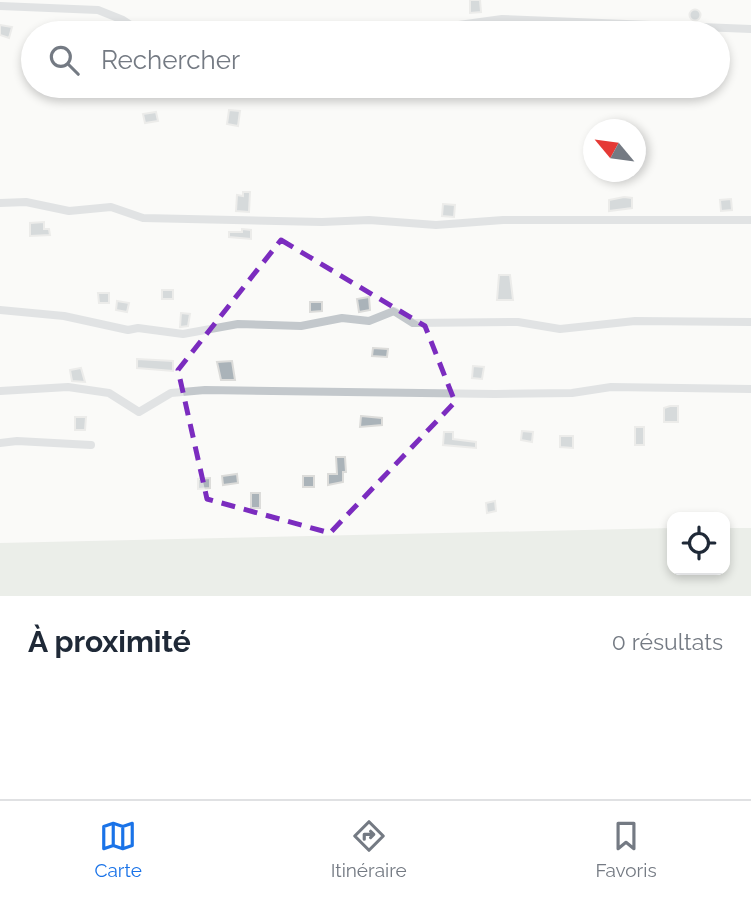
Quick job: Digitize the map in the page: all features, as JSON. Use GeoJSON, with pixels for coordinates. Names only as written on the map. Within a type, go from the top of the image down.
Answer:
{"type":"FeatureCollection","features":[{"type":"Feature","properties":{"kind":"street"},"geometry":{"type":"LineString","coordinates":[[0,6],[98,10],[120,21]]}},
{"type":"Feature","properties":{"kind":"street"},"geometry":{"type":"LineString","coordinates":[[488,21],[552,21]]}},
{"type":"Feature","properties":{"kind":"street"},"geometry":{"type":"LineString","coordinates":[[730,28],[751,29]]}},
{"type":"Feature","properties":{"kind":"street"},"geometry":{"type":"LineString","coordinates":[[0,203],[26,202],[69,211],[111,206],[144,218],[322,222],[369,220],[436,225],[503,220],[751,220]]}},
{"type":"Feature","properties":{"kind":"street"},"geometry":{"type":"LineString","coordinates":[[0,310],[64,316],[96,325],[176,334],[238,324],[301,326],[342,318],[369,321],[394,311],[413,323],[517,322],[560,329],[635,321],[751,322]]}},
{"type":"Feature","properties":{"kind":"street"},"geometry":{"type":"LineString","coordinates":[[0,391],[68,387],[109,393],[139,412],[172,393],[205,390],[495,394],[572,393],[611,387],[751,389]]}},
{"type":"Feature","properties":{"kind":"street"},"geometry":{"type":"LineString","coordinates":[[0,443],[17,441],[91,445]]}},
{"type":"Feature","properties":{"kind":"highlighted area"},"geometry":{"type":"Polygon","coordinates":[[[281,240],[425,326],[455,402],[330,533],[207,499],[178,370],[281,240]]]}},
{"type":"Feature","properties":{"kind":"shaded area"},"geometry":{"type":"Polygon","coordinates":[[[667,528],[667,575],[730,575],[730,528],[751,528],[751,596],[0,596],[0,543],[667,528]]]}},
{"type":"Feature","properties":{"kind":"building"},"geometry":{"type":"Polygon","coordinates":[[[470,0],[480,0],[481,12],[470,13],[470,0]]]}},
{"type":"Feature","properties":{"kind":"building"},"geometry":{"type":"Polygon","coordinates":[[[695,9],[701,15],[695,21],[689,15],[695,9]]]}},
{"type":"Feature","properties":{"kind":"building"},"geometry":{"type":"Polygon","coordinates":[[[0,25],[12,27],[9,38],[0,35],[0,25]]]}},
{"type":"Feature","properties":{"kind":"building"},"geometry":{"type":"Polygon","coordinates":[[[229,110],[240,111],[238,126],[227,124],[229,110]]]}},
{"type":"Feature","properties":{"kind":"building"},"geometry":{"type":"Polygon","coordinates":[[[156,112],[158,121],[145,123],[143,114],[156,112]]]}},
{"type":"Feature","properties":{"kind":"building"},"geometry":{"type":"Polygon","coordinates":[[[243,192],[250,192],[249,212],[236,211],[237,195],[243,196],[243,192]]]}},
{"type":"Feature","properties":{"kind":"building"},"geometry":{"type":"Polygon","coordinates":[[[632,198],[632,208],[609,211],[609,200],[632,198]]]}},
{"type":"Feature","properties":{"kind":"building"},"geometry":{"type":"Polygon","coordinates":[[[731,199],[732,210],[721,211],[720,200],[731,199]]]}},
{"type":"Feature","properties":{"kind":"building"},"geometry":{"type":"Polygon","coordinates":[[[443,204],[455,205],[454,217],[442,216],[443,204]]]}},
{"type":"Feature","properties":{"kind":"building"},"geometry":{"type":"Polygon","coordinates":[[[44,222],[44,229],[49,229],[50,235],[30,236],[30,223],[44,222]]]}},
{"type":"Feature","properties":{"kind":"building"},"geometry":{"type":"Polygon","coordinates":[[[242,229],[251,230],[251,239],[229,237],[229,232],[242,232],[242,229]]]}},
{"type":"Feature","properties":{"kind":"building"},"geometry":{"type":"Polygon","coordinates":[[[499,275],[510,275],[513,300],[497,300],[499,275]]]}},
{"type":"Feature","properties":{"kind":"building"},"geometry":{"type":"Polygon","coordinates":[[[162,290],[173,290],[173,299],[162,299],[162,290]]]}},
{"type":"Feature","properties":{"kind":"building"},"geometry":{"type":"Polygon","coordinates":[[[98,293],[109,293],[109,303],[99,303],[98,293]]]}},
{"type":"Feature","properties":{"kind":"building"},"geometry":{"type":"Polygon","coordinates":[[[369,297],[370,310],[359,312],[357,299],[369,297]]]}},
{"type":"Feature","properties":{"kind":"building"},"geometry":{"type":"Polygon","coordinates":[[[117,301],[129,303],[127,312],[116,310],[117,301]]]}},
{"type":"Feature","properties":{"kind":"building"},"geometry":{"type":"Polygon","coordinates":[[[310,302],[322,302],[322,311],[310,312],[310,302]]]}},
{"type":"Feature","properties":{"kind":"building"},"geometry":{"type":"Polygon","coordinates":[[[181,313],[190,314],[188,326],[180,327],[181,313]]]}},
{"type":"Feature","properties":{"kind":"building"},"geometry":{"type":"Polygon","coordinates":[[[373,348],[388,349],[387,357],[372,356],[373,348]]]}},
{"type":"Feature","properties":{"kind":"building"},"geometry":{"type":"Polygon","coordinates":[[[137,359],[173,361],[173,371],[137,368],[137,359]]]}},
{"type":"Feature","properties":{"kind":"building"},"geometry":{"type":"Polygon","coordinates":[[[232,361],[235,380],[221,380],[217,362],[232,361]]]}},
{"type":"Feature","properties":{"kind":"building"},"geometry":{"type":"Polygon","coordinates":[[[473,366],[484,367],[482,379],[472,378],[473,366]]]}},
{"type":"Feature","properties":{"kind":"building"},"geometry":{"type":"Polygon","coordinates":[[[81,368],[85,382],[72,381],[70,370],[81,368]]]}},
{"type":"Feature","properties":{"kind":"building"},"geometry":{"type":"Polygon","coordinates":[[[678,406],[678,422],[664,422],[664,408],[678,406]]]}},
{"type":"Feature","properties":{"kind":"building"},"geometry":{"type":"Polygon","coordinates":[[[361,416],[382,418],[382,425],[360,427],[361,416]]]}},
{"type":"Feature","properties":{"kind":"building"},"geometry":{"type":"Polygon","coordinates":[[[75,417],[86,417],[85,430],[75,430],[75,417]]]}},
{"type":"Feature","properties":{"kind":"building"},"geometry":{"type":"Polygon","coordinates":[[[635,427],[644,427],[644,445],[635,445],[635,427]]]}},
{"type":"Feature","properties":{"kind":"building"},"geometry":{"type":"Polygon","coordinates":[[[522,431],[533,432],[532,442],[521,440],[522,431]]]}},
{"type":"Feature","properties":{"kind":"building"},"geometry":{"type":"Polygon","coordinates":[[[444,432],[453,432],[453,439],[476,442],[476,448],[443,445],[444,432]]]}},
{"type":"Feature","properties":{"kind":"building"},"geometry":{"type":"Polygon","coordinates":[[[560,436],[573,436],[573,448],[560,447],[560,436]]]}},
{"type":"Feature","properties":{"kind":"building"},"geometry":{"type":"Polygon","coordinates":[[[336,457],[345,457],[346,472],[343,472],[343,482],[328,485],[328,474],[337,474],[336,457]]]}},
{"type":"Feature","properties":{"kind":"building"},"geometry":{"type":"Polygon","coordinates":[[[237,474],[238,483],[223,485],[222,476],[237,474]]]}},
{"type":"Feature","properties":{"kind":"building"},"geometry":{"type":"Polygon","coordinates":[[[303,476],[314,476],[314,487],[303,487],[303,476]]]}},
{"type":"Feature","properties":{"kind":"building"},"geometry":{"type":"Polygon","coordinates":[[[210,478],[210,488],[198,489],[198,479],[210,478]]]}},
{"type":"Feature","properties":{"kind":"building"},"geometry":{"type":"Polygon","coordinates":[[[251,493],[260,493],[260,508],[251,508],[251,493]]]}},
{"type":"Feature","properties":{"kind":"building"},"geometry":{"type":"Polygon","coordinates":[[[495,501],[496,511],[487,513],[486,503],[495,501]]]}}]}
